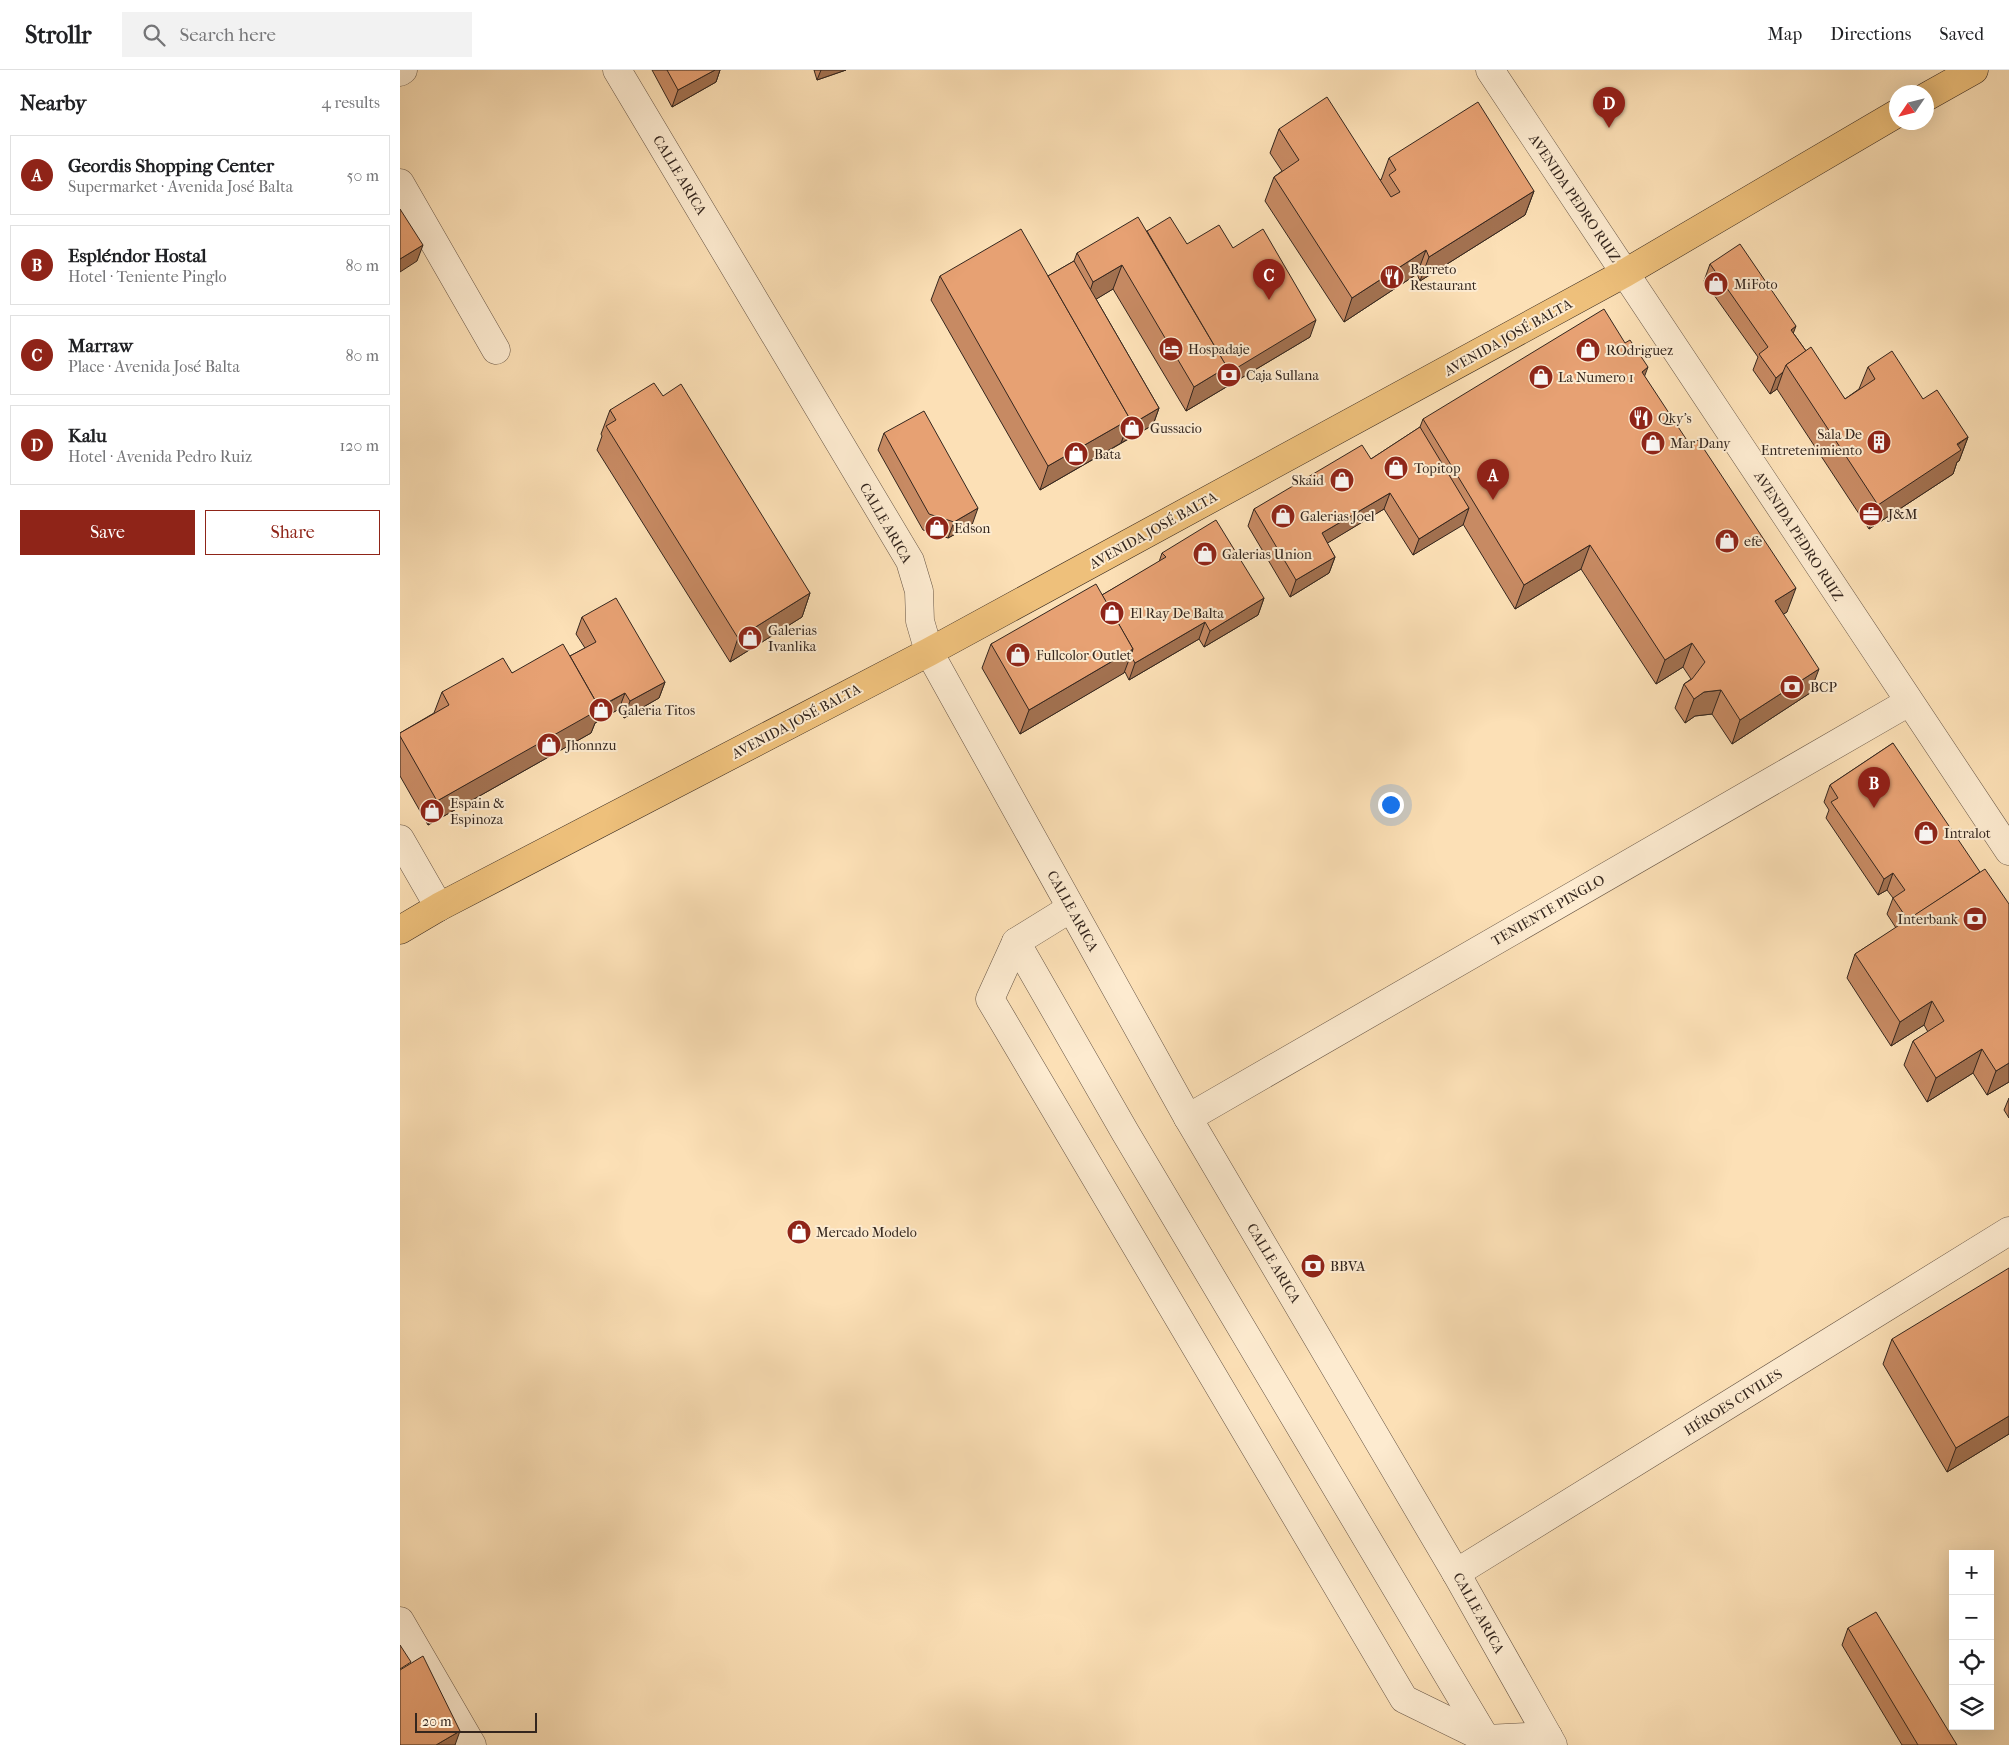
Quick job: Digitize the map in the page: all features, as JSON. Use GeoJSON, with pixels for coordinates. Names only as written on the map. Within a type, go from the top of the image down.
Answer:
{"type":"FeatureCollection","features":[{"type":"Feature","properties":{"kind":"main road"},"geometry":{"type":"LineString","coordinates":[[1937,84],[1974,70]]}},
{"type":"Feature","properties":{"kind":"main road","name":"AVENIDA JOSÉ BALTA"},"geometry":{"type":"LineString","coordinates":[[400,930],[439,907],[929,652],[1625,273],[1889,118]]}},
{"type":"Feature","properties":{"kind":"street","name":"CALLE ARICA"},"geometry":{"type":"LineString","coordinates":[[618,70],[910,561],[919,591],[920,621],[929,652],[1188,1118],[1456,1573],[1551,1740]]}},
{"type":"Feature","properties":{"kind":"street","name":"AVENIDA PEDRO RUIZ"},"geometry":{"type":"LineString","coordinates":[[1490,70],[1908,702],[2009,851]]}},
{"type":"Feature","properties":{"kind":"street"},"geometry":{"type":"LineString","coordinates":[[400,183],[496,350]]}},
{"type":"Feature","properties":{"kind":"street","name":"TENIENTE PINGLO"},"geometry":{"type":"LineString","coordinates":[[1188,1118],[1908,702]]}},
{"type":"Feature","properties":{"kind":"street"},"geometry":{"type":"LineString","coordinates":[[400,839],[439,907]]}},
{"type":"Feature","properties":{"kind":"street"},"geometry":{"type":"LineString","coordinates":[[1071,908],[1016,942],[990,999],[1404,1700],[1486,1739],[1551,1740]]}},
{"type":"Feature","properties":{"kind":"street"},"geometry":{"type":"LineString","coordinates":[[1016,942],[1125,1132],[1486,1739]]}},
{"type":"Feature","properties":{"kind":"street","name":"HÉROES CIVILES"},"geometry":{"type":"LineString","coordinates":[[1456,1573],[2009,1231]]}},
{"type":"Feature","properties":{"kind":"street"},"geometry":{"type":"LineString","coordinates":[[400,1621],[472,1745]]}},
{"type":"Feature","properties":{"kind":"building"},"geometry":{"type":"Polygon","coordinates":[[[667,70],[715,70],[678,90],[667,70]]]}},
{"type":"Feature","properties":{"kind":"building"},"geometry":{"type":"Polygon","coordinates":[[[1327,97],[1391,197],[1400,192],[1389,175],[1396,170],[1389,158],[1478,102],[1534,191],[1429,257],[1426,250],[1352,298],[1274,177],[1299,160],[1279,129],[1327,97]]]}},
{"type":"Feature","properties":{"kind":"building"},"geometry":{"type":"Polygon","coordinates":[[[400,209],[423,245],[400,259],[400,209]]]}},
{"type":"Feature","properties":{"kind":"building"},"geometry":{"type":"Polygon","coordinates":[[[1138,217],[1227,367],[1194,387],[1122,265],[1093,282],[1077,253],[1138,217]]]}},
{"type":"Feature","properties":{"kind":"building"},"geometry":{"type":"Polygon","coordinates":[[[1170,217],[1187,244],[1219,225],[1233,248],[1263,229],[1316,320],[1225,375],[1227,367],[1147,231],[1170,217]]]}},
{"type":"Feature","properties":{"kind":"building"},"geometry":{"type":"Polygon","coordinates":[[[1021,229],[1130,419],[1048,466],[940,276],[1021,229]]]}},
{"type":"Feature","properties":{"kind":"building"},"geometry":{"type":"Polygon","coordinates":[[[1740,244],[1796,326],[1791,330],[1806,351],[1786,365],[1783,372],[1776,378],[1759,354],[1768,347],[1710,264],[1740,244]]]}},
{"type":"Feature","properties":{"kind":"building"},"geometry":{"type":"Polygon","coordinates":[[[1074,261],[1159,408],[1127,427],[1130,419],[1048,276],[1074,261]]]}},
{"type":"Feature","properties":{"kind":"building"},"geometry":{"type":"Polygon","coordinates":[[[1604,309],[1625,343],[1630,340],[1648,367],[1642,372],[1690,445],[1698,440],[1796,588],[1775,601],[1819,669],[1740,720],[1721,690],[1704,692],[1694,699],[1684,684],[1692,679],[1705,662],[1692,643],[1665,660],[1590,545],[1524,585],[1423,419],[1604,309]]]}},
{"type":"Feature","properties":{"kind":"building","name":"Sala De Entretenimiento"},"geometry":{"type":"Polygon","coordinates":[[[1811,347],[1845,399],[1875,379],[1868,367],[1892,351],[1923,399],[1937,390],[1968,437],[1957,444],[1961,450],[1878,505],[1786,365],[1811,347]]]}},
{"type":"Feature","properties":{"kind":"building"},"geometry":{"type":"Polygon","coordinates":[[[654,383],[663,396],[681,384],[810,593],[738,638],[606,426],[616,420],[610,410],[654,383]]]}},
{"type":"Feature","properties":{"kind":"building"},"geometry":{"type":"Polygon","coordinates":[[[924,411],[978,508],[954,522],[929,514],[884,433],[924,411]]]}},
{"type":"Feature","properties":{"kind":"building"},"geometry":{"type":"Polygon","coordinates":[[[1420,427],[1469,508],[1419,539],[1390,493],[1322,533],[1335,557],[1296,580],[1254,509],[1362,445],[1371,459],[1420,427]]]}},
{"type":"Feature","properties":{"kind":"building"},"geometry":{"type":"Polygon","coordinates":[[[1216,520],[1264,598],[1210,631],[1205,622],[1135,663],[1131,656],[1133,649],[1102,595],[1166,557],[1162,553],[1216,520]]]}},
{"type":"Feature","properties":{"kind":"building"},"geometry":{"type":"Polygon","coordinates":[[[1096,584],[1133,649],[1029,710],[991,644],[1096,584]]]}},
{"type":"Feature","properties":{"kind":"building"},"geometry":{"type":"Polygon","coordinates":[[[616,598],[665,682],[630,701],[625,693],[599,707],[570,656],[596,642],[582,617],[616,598]]]}},
{"type":"Feature","properties":{"kind":"building"},"geometry":{"type":"Polygon","coordinates":[[[563,644],[600,709],[437,801],[400,733],[449,705],[442,692],[503,658],[512,673],[563,644]]]}},
{"type":"Feature","properties":{"kind":"building"},"geometry":{"type":"Polygon","coordinates":[[[1893,743],[1980,872],[1908,920],[1893,898],[1905,890],[1893,873],[1884,879],[1831,802],[1838,798],[1830,785],[1893,743]]]}},
{"type":"Feature","properties":{"kind":"building"},"geometry":{"type":"Polygon","coordinates":[[[1985,869],[2009,904],[2009,1063],[1996,1071],[1982,1049],[1936,1078],[1913,1041],[1944,1021],[1932,1001],[1900,1022],[1855,954],[1985,869]]]}},
{"type":"Feature","properties":{"kind":"building"},"geometry":{"type":"Polygon","coordinates":[[[2009,1268],[2009,1416],[1956,1448],[1892,1339],[2009,1268]]]}},
{"type":"Feature","properties":{"kind":"building"},"geometry":{"type":"Polygon","coordinates":[[[1876,1612],[1957,1745],[1918,1745],[1848,1628],[1876,1612]]]}},
{"type":"Feature","properties":{"kind":"building"},"geometry":{"type":"Polygon","coordinates":[[[400,1645],[411,1662],[400,1669],[400,1645]]]}},
{"type":"Feature","properties":{"kind":"building"},"geometry":{"type":"Polygon","coordinates":[[[423,1656],[460,1731],[436,1745],[400,1745],[400,1670],[423,1656]]]}},
{"type":"Feature","properties":{"kind":"place","name":"Kalu"},"geometry":{"type":"Point","coordinates":[1609,128]}},
{"type":"Feature","properties":{"kind":"place","name":"Barreto Restaurant"},"geometry":{"type":"Point","coordinates":[1392,277]}},
{"type":"Feature","properties":{"kind":"place","name":"MiFoto"},"geometry":{"type":"Point","coordinates":[1716,284]}},
{"type":"Feature","properties":{"kind":"place","name":"Marraw"},"geometry":{"type":"Point","coordinates":[1269,300]}},
{"type":"Feature","properties":{"kind":"place","name":"Hospadaje"},"geometry":{"type":"Point","coordinates":[1171,349]}},
{"type":"Feature","properties":{"kind":"place","name":"ROdriguez"},"geometry":{"type":"Point","coordinates":[1588,350]}},
{"type":"Feature","properties":{"kind":"place","name":"Caja Sullana"},"geometry":{"type":"Point","coordinates":[1229,375]}},
{"type":"Feature","properties":{"kind":"place","name":"La Numero 1"},"geometry":{"type":"Point","coordinates":[1541,377]}},
{"type":"Feature","properties":{"kind":"place","name":"Qky's"},"geometry":{"type":"Point","coordinates":[1641,418]}},
{"type":"Feature","properties":{"kind":"place","name":"Gussacio"},"geometry":{"type":"Point","coordinates":[1132,428]}},
{"type":"Feature","properties":{"kind":"place","name":"Sala De Entretenimiento"},"geometry":{"type":"Point","coordinates":[1879,442]}},
{"type":"Feature","properties":{"kind":"place","name":"Mar Dany"},"geometry":{"type":"Point","coordinates":[1653,443]}},
{"type":"Feature","properties":{"kind":"place","name":"Bata"},"geometry":{"type":"Point","coordinates":[1076,454]}},
{"type":"Feature","properties":{"kind":"place","name":"Topitop"},"geometry":{"type":"Point","coordinates":[1396,468]}},
{"type":"Feature","properties":{"kind":"place","name":"Skaid"},"geometry":{"type":"Point","coordinates":[1342,480]}},
{"type":"Feature","properties":{"kind":"place","name":"Geordis Shopping Center"},"geometry":{"type":"Point","coordinates":[1493,500]}},
{"type":"Feature","properties":{"kind":"place","name":"J&M"},"geometry":{"type":"Point","coordinates":[1871,514]}},
{"type":"Feature","properties":{"kind":"place","name":"Galerias Joel"},"geometry":{"type":"Point","coordinates":[1283,516]}},
{"type":"Feature","properties":{"kind":"place","name":"Edson"},"geometry":{"type":"Point","coordinates":[937,528]}},
{"type":"Feature","properties":{"kind":"place","name":"efe"},"geometry":{"type":"Point","coordinates":[1727,541]}},
{"type":"Feature","properties":{"kind":"place","name":"Galerias Union"},"geometry":{"type":"Point","coordinates":[1205,554]}},
{"type":"Feature","properties":{"kind":"place","name":"El Ray De Balta"},"geometry":{"type":"Point","coordinates":[1112,613]}},
{"type":"Feature","properties":{"kind":"place","name":"Galerias Ivanlika"},"geometry":{"type":"Point","coordinates":[750,638]}},
{"type":"Feature","properties":{"kind":"place","name":"Fullcolor Outlet"},"geometry":{"type":"Point","coordinates":[1018,655]}},
{"type":"Feature","properties":{"kind":"place","name":"BCP"},"geometry":{"type":"Point","coordinates":[1792,687]}},
{"type":"Feature","properties":{"kind":"place","name":"Galeria Titos"},"geometry":{"type":"Point","coordinates":[601,710]}},
{"type":"Feature","properties":{"kind":"place","name":"Jhonnzu"},"geometry":{"type":"Point","coordinates":[549,745]}},
{"type":"Feature","properties":{"kind":"place","name":"Espléndor Hostal"},"geometry":{"type":"Point","coordinates":[1874,808]}},
{"type":"Feature","properties":{"kind":"place","name":"Espain & Espinoza"},"geometry":{"type":"Point","coordinates":[432,811]}},
{"type":"Feature","properties":{"kind":"place","name":"Intralot"},"geometry":{"type":"Point","coordinates":[1926,833]}},
{"type":"Feature","properties":{"kind":"place","name":"Interbank"},"geometry":{"type":"Point","coordinates":[1975,919]}},
{"type":"Feature","properties":{"kind":"place","name":"Mercado Modelo"},"geometry":{"type":"Point","coordinates":[799,1232]}},
{"type":"Feature","properties":{"kind":"place","name":"BBVA"},"geometry":{"type":"Point","coordinates":[1313,1266]}}]}
